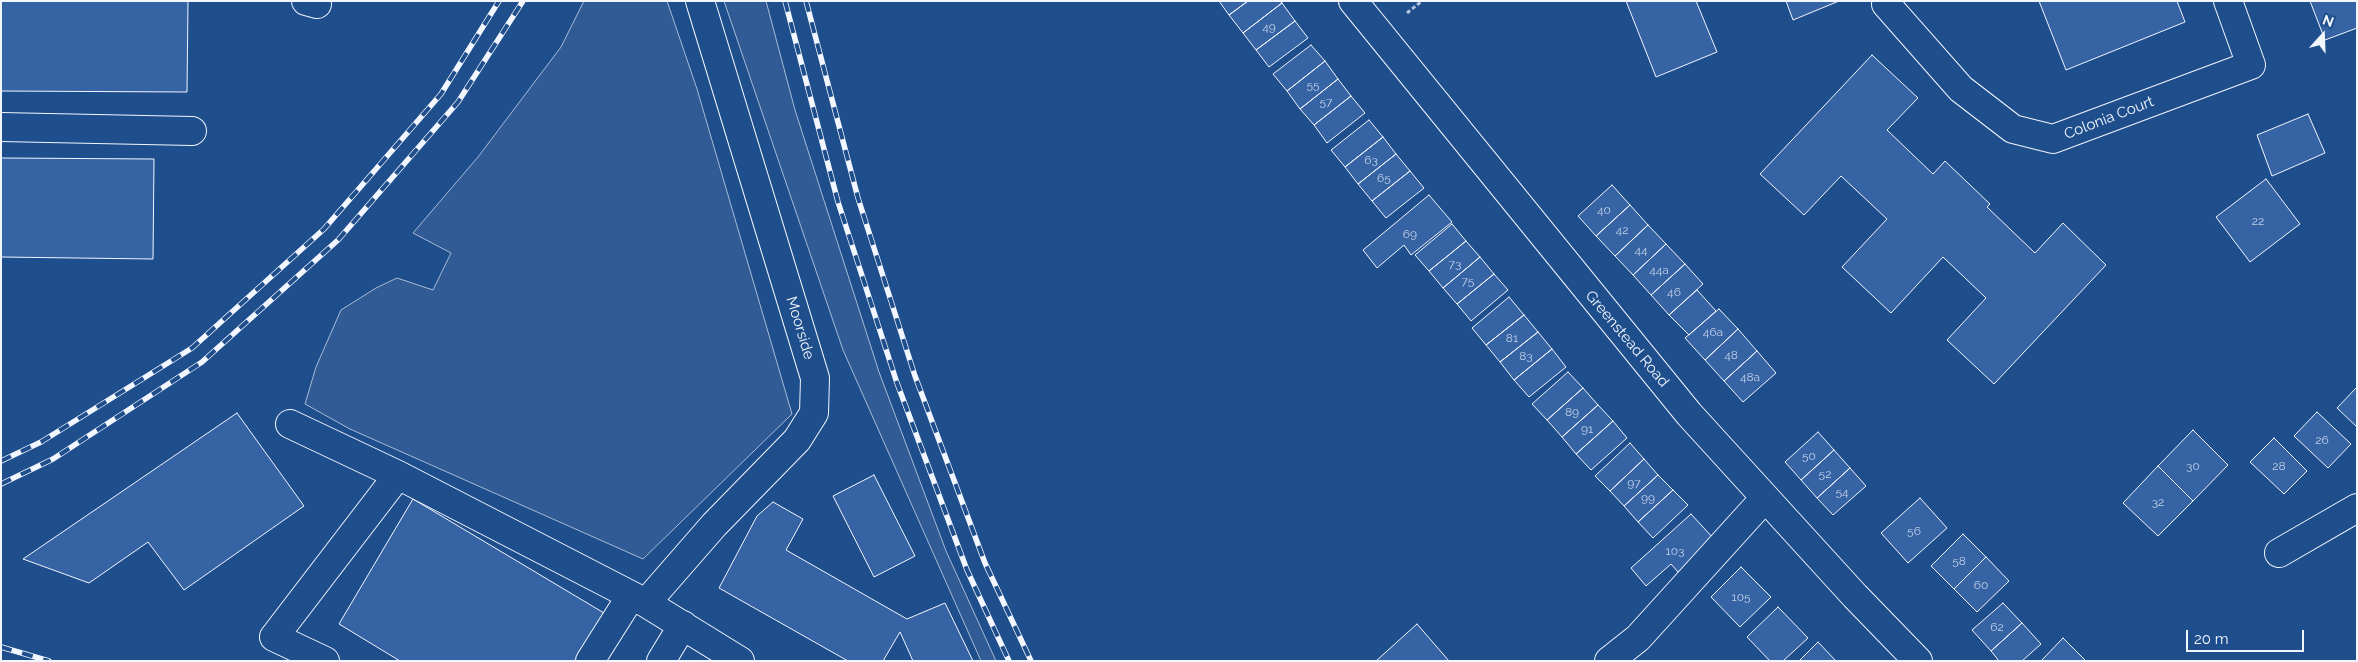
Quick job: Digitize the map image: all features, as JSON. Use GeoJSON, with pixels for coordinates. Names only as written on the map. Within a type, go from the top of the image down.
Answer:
{"type":"FeatureCollection","features":[{"type":"Feature","properties":{"kind":"street","name":"Moorside"},"geometry":{"type":"LineString","coordinates":[[590,661],[639,599],[797,440],[814,413],[815,378],[700,1]]}},
{"type":"Feature","properties":{"kind":"street","name":"Greenstead Road"},"geometry":{"type":"LineString","coordinates":[[1353,1],[1689,414],[1918,661]]}},
{"type":"Feature","properties":{"kind":"street","name":"Colonia Court"},"geometry":{"type":"LineString","coordinates":[[1886,4],[1961,89],[2013,129],[2053,139],[2251,65],[2228,1]]}},
{"type":"Feature","properties":{"kind":"street"},"geometry":{"type":"LineString","coordinates":[[1,128],[192,131]]}},
{"type":"Feature","properties":{"kind":"street"},"geometry":{"type":"LineString","coordinates":[[290,424],[398,475],[639,599],[740,661]]}},
{"type":"Feature","properties":{"kind":"street"},"geometry":{"type":"LineString","coordinates":[[325,661],[274,637],[398,475]]}},
{"type":"Feature","properties":{"kind":"street"},"geometry":{"type":"LineString","coordinates":[[1609,661],[1638,638],[1766,498]]}},
{"type":"Feature","properties":{"kind":"street"},"geometry":{"type":"LineString","coordinates":[[2279,553],[2357,508]]}},
{"type":"Feature","properties":{"kind":"street"},"geometry":{"type":"LineString","coordinates":[[661,661],[682,626]]}},
{"type":"Feature","properties":{"kind":"shaded area"},"geometry":{"type":"Polygon","coordinates":[[[584,1],[667,1],[697,89],[792,414],[643,559],[350,429],[305,404],[316,367],[341,310],[376,288],[397,278],[433,290],[451,253],[413,233],[478,157],[561,47],[584,1]]]}},
{"type":"Feature","properties":{"kind":"shaded area"},"geometry":{"type":"Polygon","coordinates":[[[724,1],[766,1],[795,110],[879,372],[946,551],[996,661],[981,661],[843,350],[724,1]]]}},
{"type":"Feature","properties":{"kind":"building"},"geometry":{"type":"Polygon","coordinates":[[[1,1],[188,1],[187,92],[1,91],[1,1]]]}},
{"type":"Feature","properties":{"kind":"building"},"geometry":{"type":"Polygon","coordinates":[[[1219,1],[1248,1],[1229,15],[1219,1]]]}},
{"type":"Feature","properties":{"kind":"building"},"geometry":{"type":"Polygon","coordinates":[[[1248,1],[1280,1],[1282,3],[1243,33],[1229,15],[1248,1]]]}},
{"type":"Feature","properties":{"kind":"building"},"geometry":{"type":"Polygon","coordinates":[[[1626,1],[1696,1],[1717,52],[1656,77],[1626,1]]]}},
{"type":"Feature","properties":{"kind":"building"},"geometry":{"type":"Polygon","coordinates":[[[1786,1],[1839,1],[1793,20],[1786,1]]]}},
{"type":"Feature","properties":{"kind":"building"},"geometry":{"type":"Polygon","coordinates":[[[2039,1],[2177,1],[2185,22],[2066,70],[2039,1]]]}},
{"type":"Feature","properties":{"kind":"building"},"geometry":{"type":"Polygon","coordinates":[[[2310,1],[2357,1],[2357,28],[2325,40],[2310,1]]]}},
{"type":"Feature","properties":{"kind":"building"},"geometry":{"type":"Polygon","coordinates":[[[1282,3],[1295,21],[1256,50],[1243,33],[1282,3]]]}},
{"type":"Feature","properties":{"kind":"building"},"geometry":{"type":"Polygon","coordinates":[[[1295,21],[1308,38],[1269,67],[1256,50],[1295,21]]]}},
{"type":"Feature","properties":{"kind":"building"},"geometry":{"type":"Polygon","coordinates":[[[1311,45],[1325,61],[1287,91],[1273,74],[1311,45]]]}},
{"type":"Feature","properties":{"kind":"building"},"geometry":{"type":"Polygon","coordinates":[[[1872,55],[1918,98],[1887,130],[1933,174],[1945,161],[1990,204],[1987,207],[2035,253],[2063,223],[2106,265],[1994,384],[1947,340],[1986,298],[1943,257],[1891,313],[1842,267],[1887,219],[1841,176],[1804,215],[1760,174],[1872,55]]]}},
{"type":"Feature","properties":{"kind":"building"},"geometry":{"type":"Polygon","coordinates":[[[1325,61],[1338,79],[1300,109],[1287,91],[1325,61]]]}},
{"type":"Feature","properties":{"kind":"building"},"geometry":{"type":"Polygon","coordinates":[[[1338,79],[1351,96],[1314,125],[1300,109],[1338,79]]]}},
{"type":"Feature","properties":{"kind":"building"},"geometry":{"type":"Polygon","coordinates":[[[1351,96],[1365,113],[1327,143],[1314,125],[1351,96]]]}},
{"type":"Feature","properties":{"kind":"building"},"geometry":{"type":"Polygon","coordinates":[[[2308,114],[2325,153],[2272,176],[2257,135],[2308,114]]]}},
{"type":"Feature","properties":{"kind":"building"},"geometry":{"type":"Polygon","coordinates":[[[1369,120],[1383,137],[1345,167],[1331,150],[1369,120]]]}},
{"type":"Feature","properties":{"kind":"building"},"geometry":{"type":"Polygon","coordinates":[[[1383,137],[1396,154],[1358,184],[1345,167],[1383,137]]]}},
{"type":"Feature","properties":{"kind":"building"},"geometry":{"type":"Polygon","coordinates":[[[1396,154],[1410,171],[1372,201],[1358,184],[1396,154]]]}},
{"type":"Feature","properties":{"kind":"building"},"geometry":{"type":"Polygon","coordinates":[[[1,158],[154,159],[153,259],[1,257],[1,158]]]}},
{"type":"Feature","properties":{"kind":"building"},"geometry":{"type":"Polygon","coordinates":[[[1410,171],[1424,188],[1386,218],[1372,201],[1410,171]]]}},
{"type":"Feature","properties":{"kind":"building"},"geometry":{"type":"Polygon","coordinates":[[[2266,179],[2300,224],[2250,262],[2216,217],[2266,179]]]}},
{"type":"Feature","properties":{"kind":"building"},"geometry":{"type":"Polygon","coordinates":[[[1612,185],[1630,205],[1596,236],[1578,216],[1612,185]]]}},
{"type":"Feature","properties":{"kind":"building"},"geometry":{"type":"Polygon","coordinates":[[[1429,195],[1452,222],[1411,255],[1404,245],[1377,268],[1363,250],[1429,195]]]}},
{"type":"Feature","properties":{"kind":"building"},"geometry":{"type":"Polygon","coordinates":[[[1630,205],[1648,225],[1615,256],[1596,236],[1630,205]]]}},
{"type":"Feature","properties":{"kind":"building"},"geometry":{"type":"Polygon","coordinates":[[[1452,224],[1466,241],[1429,271],[1415,255],[1452,224]]]}},
{"type":"Feature","properties":{"kind":"building"},"geometry":{"type":"Polygon","coordinates":[[[1648,225],[1666,244],[1633,275],[1615,256],[1648,225]]]}},
{"type":"Feature","properties":{"kind":"building"},"geometry":{"type":"Polygon","coordinates":[[[1466,241],[1480,257],[1443,288],[1429,271],[1466,241]]]}},
{"type":"Feature","properties":{"kind":"building"},"geometry":{"type":"Polygon","coordinates":[[[1666,244],[1685,264],[1651,295],[1633,275],[1666,244]]]}},
{"type":"Feature","properties":{"kind":"building"},"geometry":{"type":"Polygon","coordinates":[[[1480,257],[1494,274],[1457,304],[1443,288],[1480,257]]]}},
{"type":"Feature","properties":{"kind":"building"},"geometry":{"type":"Polygon","coordinates":[[[1685,264],[1703,284],[1669,315],[1651,295],[1685,264]]]}},
{"type":"Feature","properties":{"kind":"building"},"geometry":{"type":"Polygon","coordinates":[[[1494,274],[1508,290],[1471,321],[1457,304],[1494,274]]]}},
{"type":"Feature","properties":{"kind":"building"},"geometry":{"type":"Polygon","coordinates":[[[1697,290],[1716,311],[1689,335],[1669,315],[1697,290]]]}},
{"type":"Feature","properties":{"kind":"building"},"geometry":{"type":"Polygon","coordinates":[[[1509,297],[1524,315],[1486,345],[1472,328],[1509,297]]]}},
{"type":"Feature","properties":{"kind":"building"},"geometry":{"type":"Polygon","coordinates":[[[1719,309],[1738,329],[1705,360],[1685,338],[1719,309]]]}},
{"type":"Feature","properties":{"kind":"building"},"geometry":{"type":"Polygon","coordinates":[[[1524,315],[1538,332],[1500,362],[1486,345],[1524,315]]]}},
{"type":"Feature","properties":{"kind":"building"},"geometry":{"type":"Polygon","coordinates":[[[1738,329],[1757,351],[1724,381],[1705,360],[1738,329]]]}},
{"type":"Feature","properties":{"kind":"building"},"geometry":{"type":"Polygon","coordinates":[[[1538,332],[1552,349],[1514,380],[1500,362],[1538,332]]]}},
{"type":"Feature","properties":{"kind":"building"},"geometry":{"type":"Polygon","coordinates":[[[1552,349],[1566,367],[1529,397],[1514,380],[1552,349]]]}},
{"type":"Feature","properties":{"kind":"building"},"geometry":{"type":"Polygon","coordinates":[[[1757,351],[1776,373],[1743,402],[1724,381],[1757,351]]]}},
{"type":"Feature","properties":{"kind":"building"},"geometry":{"type":"Polygon","coordinates":[[[1568,372],[1583,388],[1547,420],[1532,404],[1568,372]]]}},
{"type":"Feature","properties":{"kind":"building"},"geometry":{"type":"Polygon","coordinates":[[[2357,387],[2357,427],[2337,408],[2357,387]]]}},
{"type":"Feature","properties":{"kind":"building"},"geometry":{"type":"Polygon","coordinates":[[[1583,388],[1598,405],[1562,437],[1547,420],[1583,388]]]}},
{"type":"Feature","properties":{"kind":"building"},"geometry":{"type":"Polygon","coordinates":[[[1598,405],[1613,421],[1576,454],[1562,437],[1598,405]]]}},
{"type":"Feature","properties":{"kind":"building"},"geometry":{"type":"Polygon","coordinates":[[[2317,412],[2351,444],[2328,468],[2294,436],[2317,412]]]}},
{"type":"Feature","properties":{"kind":"building"},"geometry":{"type":"Polygon","coordinates":[[[237,413],[304,506],[184,590],[148,542],[89,583],[23,559],[237,413]]]}},
{"type":"Feature","properties":{"kind":"building"},"geometry":{"type":"Polygon","coordinates":[[[1613,421],[1627,438],[1591,470],[1576,454],[1613,421]]]}},
{"type":"Feature","properties":{"kind":"building"},"geometry":{"type":"Polygon","coordinates":[[[2193,430],[2228,465],[2193,501],[2158,466],[2193,430]]]}},
{"type":"Feature","properties":{"kind":"building"},"geometry":{"type":"Polygon","coordinates":[[[1818,432],[1834,450],[1801,480],[1785,462],[1818,432]]]}},
{"type":"Feature","properties":{"kind":"building"},"geometry":{"type":"Polygon","coordinates":[[[2274,438],[2307,471],[2284,494],[2250,462],[2274,438]]]}},
{"type":"Feature","properties":{"kind":"building"},"geometry":{"type":"Polygon","coordinates":[[[1630,443],[1644,459],[1610,491],[1595,476],[1630,443]]]}},
{"type":"Feature","properties":{"kind":"building"},"geometry":{"type":"Polygon","coordinates":[[[1834,450],[1850,468],[1817,498],[1801,480],[1834,450]]]}},
{"type":"Feature","properties":{"kind":"building"},"geometry":{"type":"Polygon","coordinates":[[[1644,459],[1658,475],[1624,506],[1610,491],[1644,459]]]}},
{"type":"Feature","properties":{"kind":"building"},"geometry":{"type":"Polygon","coordinates":[[[2158,466],[2193,501],[2158,536],[2123,503],[2158,466]]]}},
{"type":"Feature","properties":{"kind":"building"},"geometry":{"type":"Polygon","coordinates":[[[1850,468],[1866,486],[1833,515],[1817,498],[1850,468]]]}},
{"type":"Feature","properties":{"kind":"building"},"geometry":{"type":"Polygon","coordinates":[[[874,475],[915,556],[874,577],[833,496],[874,475]]]}},
{"type":"Feature","properties":{"kind":"building"},"geometry":{"type":"Polygon","coordinates":[[[1658,475],[1673,490],[1638,522],[1624,506],[1658,475]]]}},
{"type":"Feature","properties":{"kind":"building"},"geometry":{"type":"Polygon","coordinates":[[[1673,490],[1688,505],[1653,538],[1638,522],[1673,490]]]}},
{"type":"Feature","properties":{"kind":"building"},"geometry":{"type":"Polygon","coordinates":[[[1920,498],[1947,528],[1908,563],[1881,533],[1920,498]]]}},
{"type":"Feature","properties":{"kind":"building"},"geometry":{"type":"Polygon","coordinates":[[[413,499],[604,613],[576,661],[400,661],[339,624],[413,499]]]}},
{"type":"Feature","properties":{"kind":"building"},"geometry":{"type":"Polygon","coordinates":[[[773,502],[803,519],[786,550],[907,619],[945,603],[973,661],[913,661],[900,632],[883,661],[848,661],[719,588],[757,516],[773,502]]]}},
{"type":"Feature","properties":{"kind":"building"},"geometry":{"type":"Polygon","coordinates":[[[1691,514],[1714,539],[1678,572],[1671,564],[1646,586],[1631,568],[1691,514]]]}},
{"type":"Feature","properties":{"kind":"building"},"geometry":{"type":"Polygon","coordinates":[[[1963,534],[1986,557],[1954,589],[1931,566],[1963,534]]]}},
{"type":"Feature","properties":{"kind":"building"},"geometry":{"type":"Polygon","coordinates":[[[1986,557],[2009,581],[1977,612],[1954,589],[1986,557]]]}},
{"type":"Feature","properties":{"kind":"building"},"geometry":{"type":"Polygon","coordinates":[[[1741,567],[1771,597],[1740,627],[1711,597],[1741,567]]]}},
{"type":"Feature","properties":{"kind":"building"},"geometry":{"type":"Polygon","coordinates":[[[2003,603],[2022,623],[1991,651],[1972,630],[2003,603]]]}},
{"type":"Feature","properties":{"kind":"building"},"geometry":{"type":"Polygon","coordinates":[[[1778,607],[1808,638],[1783,661],[1770,661],[1747,637],[1778,607]]]}},
{"type":"Feature","properties":{"kind":"building"},"geometry":{"type":"Polygon","coordinates":[[[2022,623],[2041,644],[2022,661],[1999,661],[1991,651],[2022,623]]]}},
{"type":"Feature","properties":{"kind":"building"},"geometry":{"type":"Polygon","coordinates":[[[1417,624],[1449,661],[1376,661],[1417,624]]]}},
{"type":"Feature","properties":{"kind":"building"},"geometry":{"type":"Polygon","coordinates":[[[2063,638],[2086,661],[2041,661],[2063,638]]]}},
{"type":"Feature","properties":{"kind":"building"},"geometry":{"type":"Polygon","coordinates":[[[1818,642],[1836,661],[1799,661],[1818,642]]]}},
{"type":"Feature","properties":{"kind":"railway"},"geometry":{"type":"LineString","coordinates":[[1,461],[41,442],[192,348],[324,229],[441,94],[499,1]]}},
{"type":"Feature","properties":{"kind":"railway"},"geometry":{"type":"LineString","coordinates":[[1,484],[53,459],[202,362],[338,240],[458,102],[523,1]]}},
{"type":"Feature","properties":{"kind":"railway"},"geometry":{"type":"LineString","coordinates":[[785,1],[838,202],[897,383],[967,570],[1009,661]]}},
{"type":"Feature","properties":{"kind":"railway"},"geometry":{"type":"LineString","coordinates":[[806,1],[858,198],[915,376],[985,563],[1031,661]]}},
{"type":"Feature","properties":{"kind":"railway"},"geometry":{"type":"LineString","coordinates":[[1,647],[49,661]]}}]}
